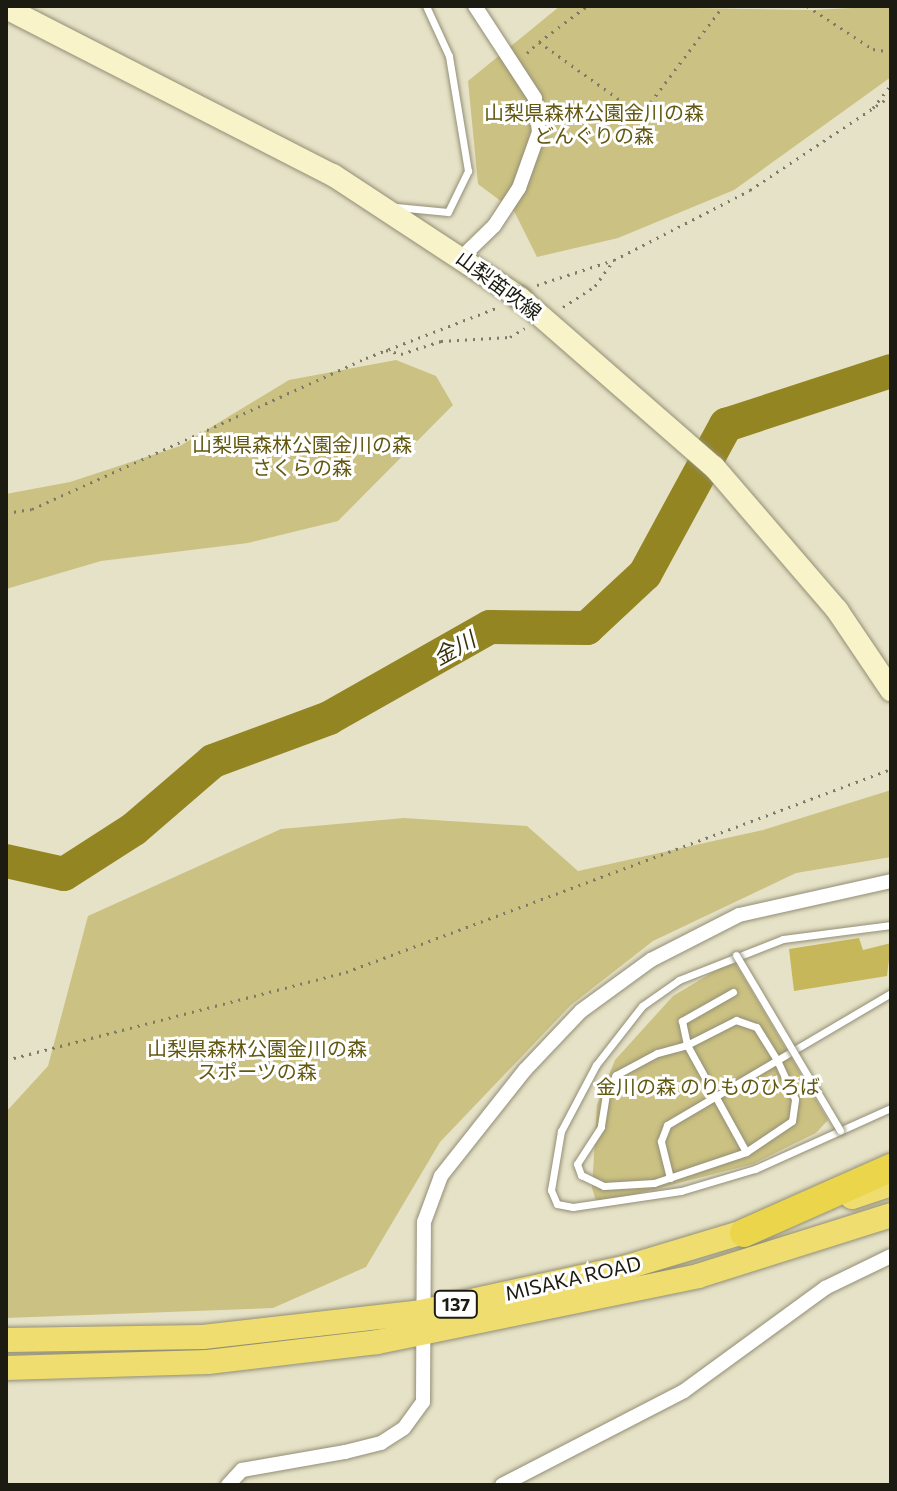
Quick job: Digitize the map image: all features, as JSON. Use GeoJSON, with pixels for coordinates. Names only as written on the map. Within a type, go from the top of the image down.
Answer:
{"type":"FeatureCollection","features":[{"type":"Feature","properties":{"kind":"highway"},"geometry":{"type":"LineString","coordinates":[[744,1233],[891,1168]]}},
{"type":"Feature","properties":{"kind":"highway","name":"MISAKA ROAD"},"geometry":{"type":"LineString","coordinates":[[6,1340],[203,1337],[422,1323],[744,1233],[891,1184]]}},
{"type":"Feature","properties":{"kind":"highway","name":"MISAKA ROAD"},"geometry":{"type":"LineString","coordinates":[[6,1368],[208,1362],[698,1276],[891,1215]]}},
{"type":"Feature","properties":{"kind":"main road","name":"山梨笛吹線"},"geometry":{"type":"LineString","coordinates":[[6,8],[386,206],[520,298],[714,467],[837,610],[891,690]]}},
{"type":"Feature","properties":{"kind":"street"},"geometry":{"type":"LineString","coordinates":[[463,256],[494,226],[519,188],[537,146],[535,98],[475,6]]}},
{"type":"Feature","properties":{"kind":"street"},"geometry":{"type":"LineString","coordinates":[[228,1485],[242,1470],[357,1449],[404,1428],[423,1402],[424,1222],[441,1176],[525,1070],[581,1011],[651,960],[739,915],[891,881]]}},
{"type":"Feature","properties":{"kind":"street"},"geometry":{"type":"LineString","coordinates":[[502,1485],[684,1391],[825,1288],[891,1256]]}},
{"type":"Feature","properties":{"kind":"lane"},"geometry":{"type":"LineString","coordinates":[[386,206],[448,212],[468,171],[449,56],[426,6]]}},
{"type":"Feature","properties":{"kind":"lane"},"geometry":{"type":"LineString","coordinates":[[891,925],[783,939],[679,980],[642,1006],[596,1065],[561,1131],[551,1175],[557,1204],[573,1207],[681,1191],[755,1169],[891,1108]]}},
{"type":"Feature","properties":{"kind":"lane"},"geometry":{"type":"LineString","coordinates":[[736,955],[840,1130]]}},
{"type":"Feature","properties":{"kind":"lane"},"geometry":{"type":"LineString","coordinates":[[733,992],[682,1021],[687,1045],[746,1152]]}},
{"type":"Feature","properties":{"kind":"lane"},"geometry":{"type":"LineString","coordinates":[[670,1178],[661,1131],[891,993]]}},
{"type":"Feature","properties":{"kind":"lane"},"geometry":{"type":"LineString","coordinates":[[736,1020],[748,1021],[777,1060],[795,1099],[792,1121],[746,1152],[670,1178],[604,1186],[581,1175],[577,1164],[601,1127],[606,1094],[616,1075],[657,1053],[687,1045],[736,1020]]}},
{"type":"Feature","properties":{"kind":"path"},"geometry":{"type":"LineString","coordinates":[[513,66],[587,6]]}},
{"type":"Feature","properties":{"kind":"path"},"geometry":{"type":"LineString","coordinates":[[539,42],[641,115],[723,6]]}},
{"type":"Feature","properties":{"kind":"path"},"geometry":{"type":"LineString","coordinates":[[807,6],[815,8],[873,49],[891,52]]}},
{"type":"Feature","properties":{"kind":"path"},"geometry":{"type":"LineString","coordinates":[[873,108],[891,85]]}},
{"type":"Feature","properties":{"kind":"path"},"geometry":{"type":"LineString","coordinates":[[6,513],[32,509],[386,350],[520,298],[543,280],[614,260],[750,190],[891,96]]}},
{"type":"Feature","properties":{"kind":"path"},"geometry":{"type":"LineString","coordinates":[[562,308],[595,286],[614,260]]}},
{"type":"Feature","properties":{"kind":"path"},"geometry":{"type":"LineString","coordinates":[[386,350],[401,354],[441,341],[510,337],[536,322]]}},
{"type":"Feature","properties":{"kind":"path"},"geometry":{"type":"LineString","coordinates":[[6,1060],[346,972],[891,769]]}},
{"type":"Feature","properties":{"kind":"green space","name":"山梨県森林公園金川の森 どんぐりの森"},"geometry":{"type":"Polygon","coordinates":[[[560,6],[813,10],[891,6],[891,77],[734,190],[618,238],[537,257],[514,211],[478,184],[468,81],[560,6]]]}},
{"type":"Feature","properties":{"kind":"green space","name":"山梨県森林公園金川の森 さくらの森"},"geometry":{"type":"Polygon","coordinates":[[[396,360],[436,376],[453,405],[338,521],[248,543],[101,561],[6,589],[6,494],[70,482],[180,446],[289,380],[396,360]]]}},
{"type":"Feature","properties":{"kind":"green space","name":"山梨県森林公園金川の森 スポーツの森"},"geometry":{"type":"Polygon","coordinates":[[[891,790],[891,857],[796,873],[653,941],[571,1005],[440,1142],[366,1267],[273,1308],[6,1318],[6,1112],[48,1066],[88,916],[281,829],[404,818],[527,826],[578,871],[763,830],[891,790]]]}},
{"type":"Feature","properties":{"kind":"green space","name":"金川の森 のりものひろば"},"geometry":{"type":"Polygon","coordinates":[[[736,964],[828,1120],[816,1133],[753,1164],[597,1204],[592,1188],[597,1105],[615,1060],[673,996],[725,965],[736,964]]]}},
{"type":"Feature","properties":{"kind":"building"},"geometry":{"type":"Polygon","coordinates":[[[859,938],[863,950],[891,943],[887,976],[794,991],[789,949],[859,938]]]}},
{"type":"Feature","properties":{"kind":"waterway","name":"金川"},"geometry":{"type":"LineString","coordinates":[[6,861],[64,874],[134,829],[213,761],[329,718],[490,627],[587,628],[645,574],[726,425],[891,371]]}}]}
